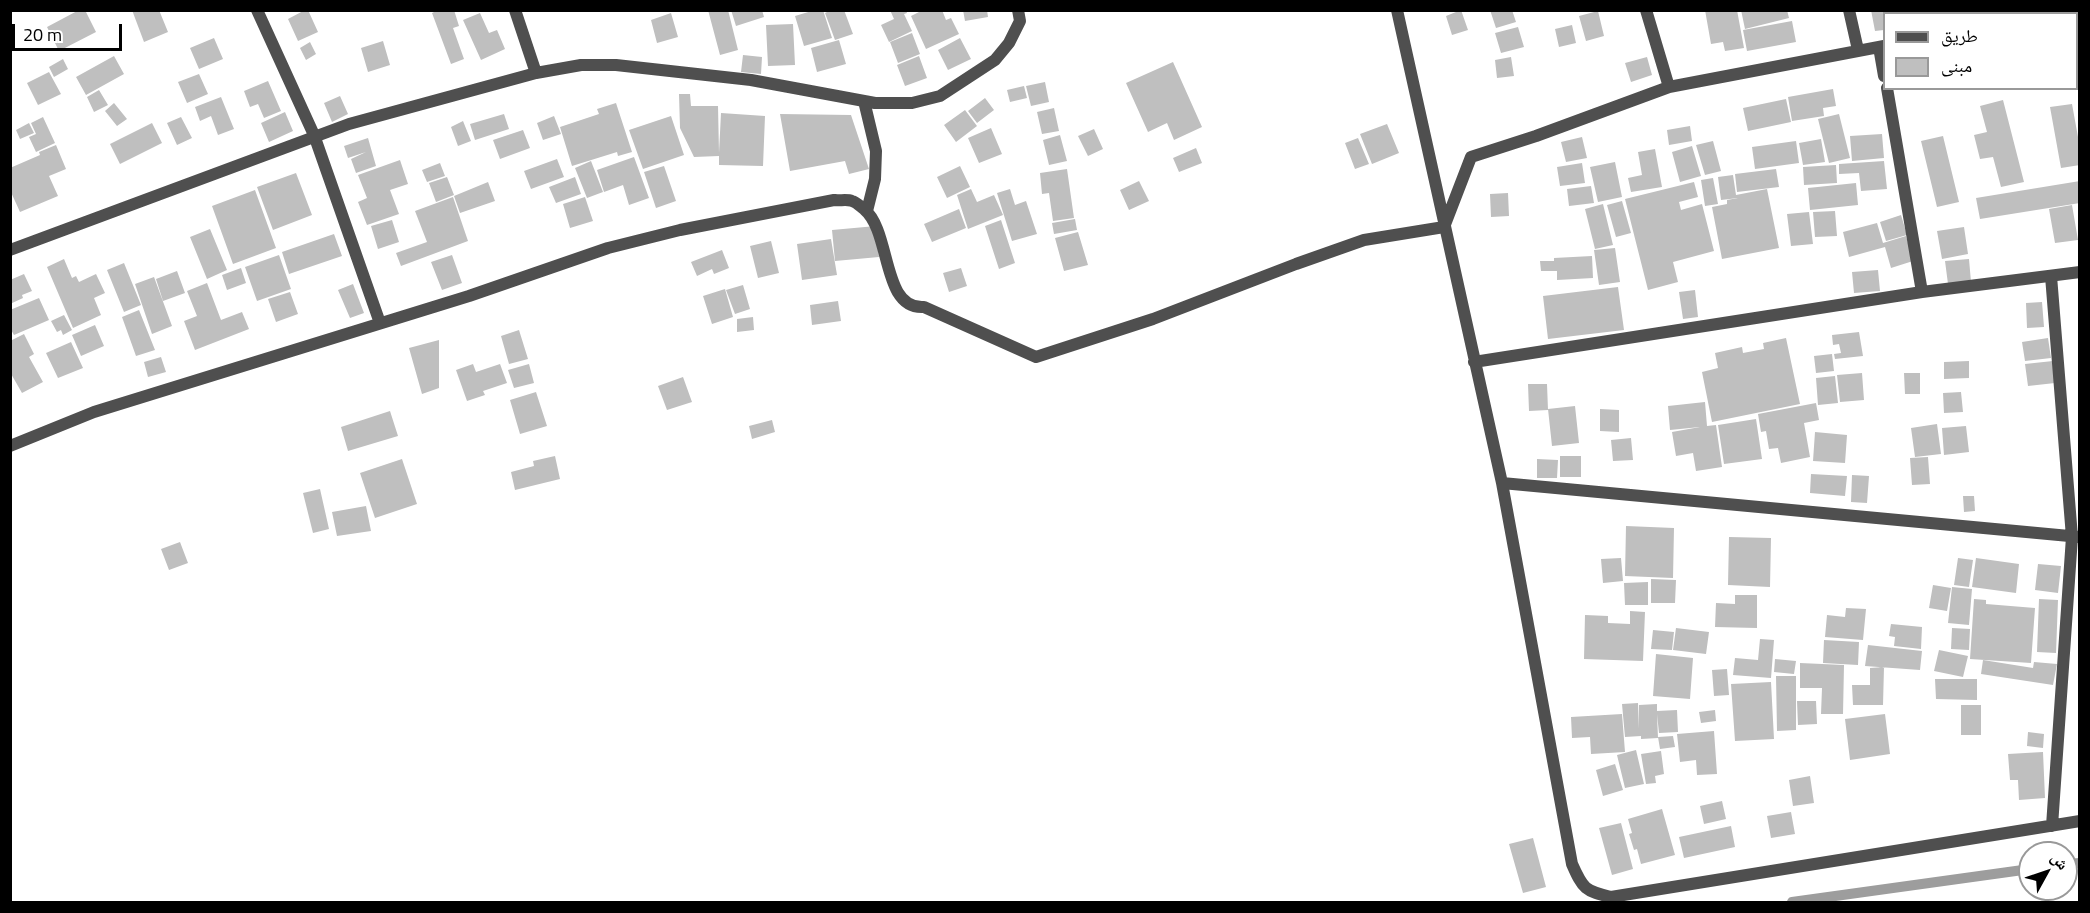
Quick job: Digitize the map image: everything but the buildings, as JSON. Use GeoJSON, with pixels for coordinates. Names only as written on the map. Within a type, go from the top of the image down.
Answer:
{"type":"FeatureCollection","features":[{"type":"Feature","properties":{"kind":"street"},"geometry":{"type":"LineString","coordinates":[[257,10],[314,135],[380,323]]}},
{"type":"Feature","properties":{"kind":"street"},"geometry":{"type":"LineString","coordinates":[[515,10],[536,74]]}},
{"type":"Feature","properties":{"kind":"street"},"geometry":{"type":"LineString","coordinates":[[10,250],[314,135],[536,74],[581,65],[616,65],[751,80],[875,103],[912,103],[940,96],[995,60],[1009,44],[1020,21],[1018,10]]}},
{"type":"Feature","properties":{"kind":"street"},"geometry":{"type":"LineString","coordinates":[[1397,10],[1502,483],[1572,864],[1580,883],[1591,893],[1611,897],[2079,821]]}},
{"type":"Feature","properties":{"kind":"street"},"geometry":{"type":"LineString","coordinates":[[1646,10],[1669,87]]}},
{"type":"Feature","properties":{"kind":"street"},"geometry":{"type":"LineString","coordinates":[[1849,10],[1858,50]]}},
{"type":"Feature","properties":{"kind":"street"},"geometry":{"type":"LineString","coordinates":[[1444,227],[1471,157],[1536,136],[1669,87],[1882,46],[1883,61]]}},
{"type":"Feature","properties":{"kind":"street"},"geometry":{"type":"LineString","coordinates":[[1887,90],[1922,292]]}},
{"type":"Feature","properties":{"kind":"street"},"geometry":{"type":"LineString","coordinates":[[864,101],[876,151],[875,179],[867,211]]}},
{"type":"Feature","properties":{"kind":"street"},"geometry":{"type":"LineString","coordinates":[[10,446],[94,412],[469,296],[608,249],[680,230],[834,200],[853,201],[867,211],[878,228],[896,292],[904,302],[914,308],[924,308],[1036,357],[1153,319],[1364,240],[1444,227]]}},
{"type":"Feature","properties":{"kind":"street"},"geometry":{"type":"LineString","coordinates":[[1474,362],[1922,292],[2079,272]]}},
{"type":"Feature","properties":{"kind":"street"},"geometry":{"type":"LineString","coordinates":[[2051,276],[2076,537],[2052,826]]}},
{"type":"Feature","properties":{"kind":"street"},"geometry":{"type":"LineString","coordinates":[[1502,483],[2076,537]]}},
{"type":"Feature","properties":{"kind":"waterway"},"geometry":{"type":"LineString","coordinates":[[1792,902],[2018,871]]}}]}
